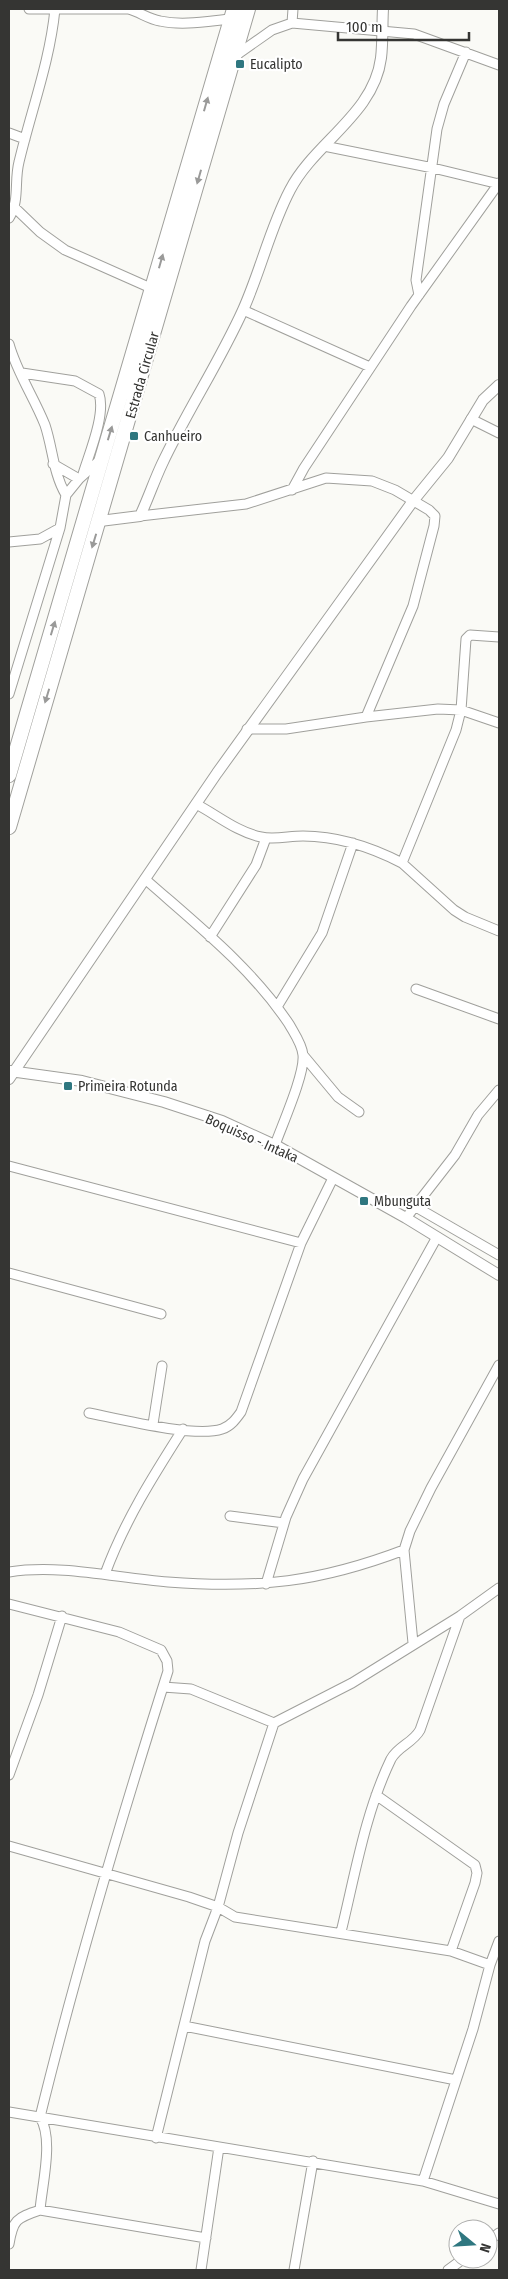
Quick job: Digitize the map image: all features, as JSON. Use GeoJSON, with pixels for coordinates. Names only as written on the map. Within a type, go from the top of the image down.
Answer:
{"type":"FeatureCollection","features":[{"type":"Feature","properties":{"kind":"main road","name":"Estrada Circular"},"geometry":{"type":"LineString","coordinates":[[9,827],[100,521],[248,9]]}},
{"type":"Feature","properties":{"kind":"main road","name":"Estrada Circular"},"geometry":{"type":"LineString","coordinates":[[9,775],[153,289],[232,14]]}},
{"type":"Feature","properties":{"kind":"street"},"geometry":{"type":"LineString","coordinates":[[29,9],[128,9],[175,23],[232,14]]}},
{"type":"Feature","properties":{"kind":"street"},"geometry":{"type":"LineString","coordinates":[[9,218],[14,207],[18,164],[44,69],[55,9]]}},
{"type":"Feature","properties":{"kind":"street"},"geometry":{"type":"LineString","coordinates":[[292,23],[293,9]]}},
{"type":"Feature","properties":{"kind":"street"},"geometry":{"type":"LineString","coordinates":[[140,516],[162,464],[243,310],[277,215],[291,187],[363,101],[374,82],[381,59],[383,9]]}},
{"type":"Feature","properties":{"kind":"street"},"geometry":{"type":"LineString","coordinates":[[234,57],[272,30],[292,23],[414,34],[499,65]]}},
{"type":"Feature","properties":{"kind":"street"},"geometry":{"type":"LineString","coordinates":[[419,295],[416,280],[437,129],[444,104],[466,52]]}},
{"type":"Feature","properties":{"kind":"street"},"geometry":{"type":"LineString","coordinates":[[9,133],[25,139]]}},
{"type":"Feature","properties":{"kind":"street"},"geometry":{"type":"LineString","coordinates":[[292,490],[304,468],[370,366],[499,184],[324,146]]}},
{"type":"Feature","properties":{"kind":"street"},"geometry":{"type":"LineString","coordinates":[[14,207],[40,232],[65,250],[153,289]]}},
{"type":"Feature","properties":{"kind":"street"},"geometry":{"type":"LineString","coordinates":[[243,310],[370,366]]}},
{"type":"Feature","properties":{"kind":"street"},"geometry":{"type":"LineString","coordinates":[[9,344],[14,362],[22,373],[46,428],[53,464],[59,483],[66,496]]}},
{"type":"Feature","properties":{"kind":"street"},"geometry":{"type":"LineString","coordinates":[[22,373],[75,381],[100,394],[102,402],[99,418],[81,477]]}},
{"type":"Feature","properties":{"kind":"street"},"geometry":{"type":"LineString","coordinates":[[11,1074],[247,729],[413,501],[448,458],[489,392],[499,385]]}},
{"type":"Feature","properties":{"kind":"street"},"geometry":{"type":"LineString","coordinates":[[471,419],[499,433]]}},
{"type":"Feature","properties":{"kind":"street"},"geometry":{"type":"LineString","coordinates":[[9,694],[60,528],[66,496],[81,477],[102,458]]}},
{"type":"Feature","properties":{"kind":"street"},"geometry":{"type":"LineString","coordinates":[[53,464],[81,477]]}},
{"type":"Feature","properties":{"kind":"street"},"geometry":{"type":"LineString","coordinates":[[100,521],[246,504],[326,478],[372,481],[396,490],[429,510],[435,516],[434,526],[413,606],[366,716]]}},
{"type":"Feature","properties":{"kind":"street"},"geometry":{"type":"LineString","coordinates":[[9,542],[40,539],[60,528]]}},
{"type":"Feature","properties":{"kind":"street"},"geometry":{"type":"LineString","coordinates":[[40,539],[53,549]]}},
{"type":"Feature","properties":{"kind":"street"},"geometry":{"type":"LineString","coordinates":[[402,863],[450,745],[461,710],[466,639],[470,635],[499,638]]}},
{"type":"Feature","properties":{"kind":"street"},"geometry":{"type":"LineString","coordinates":[[247,729],[286,729],[366,716],[438,709],[461,710],[499,723]]}},
{"type":"Feature","properties":{"kind":"street"},"geometry":{"type":"LineString","coordinates":[[196,804],[242,831],[266,838],[316,837],[353,843],[402,863],[454,910],[465,917],[499,931]]}},
{"type":"Feature","properties":{"kind":"street"},"geometry":{"type":"LineString","coordinates":[[210,937],[256,865],[266,838]]}},
{"type":"Feature","properties":{"kind":"street"},"geometry":{"type":"LineString","coordinates":[[277,1007],[322,933],[353,843]]}},
{"type":"Feature","properties":{"kind":"street"},"geometry":{"type":"LineString","coordinates":[[145,879],[251,974],[277,1007],[296,1036],[303,1055],[338,1097],[359,1112]]}},
{"type":"Feature","properties":{"kind":"street"},"geometry":{"type":"LineString","coordinates":[[416,989],[499,1019]]}},
{"type":"Feature","properties":{"kind":"street"},"geometry":{"type":"LineString","coordinates":[[275,1145],[301,1071],[303,1055]]}},
{"type":"Feature","properties":{"kind":"street","name":"Boquisso - Intaka"},"geometry":{"type":"LineString","coordinates":[[11,1074],[82,1082],[164,1102],[222,1121],[275,1145],[406,1218],[499,1275]]}},
{"type":"Feature","properties":{"kind":"street"},"geometry":{"type":"LineString","coordinates":[[406,1218],[455,1155],[478,1115],[499,1090]]}},
{"type":"Feature","properties":{"kind":"street"},"geometry":{"type":"LineString","coordinates":[[9,1166],[301,1243]]}},
{"type":"Feature","properties":{"kind":"street"},"geometry":{"type":"LineString","coordinates":[[88,1413],[183,1430],[213,1432],[224,1429],[231,1424],[241,1412],[301,1243],[333,1178]]}},
{"type":"Feature","properties":{"kind":"street"},"geometry":{"type":"LineString","coordinates":[[416,1207],[499,1255]]}},
{"type":"Feature","properties":{"kind":"street"},"geometry":{"type":"LineString","coordinates":[[266,1584],[284,1523],[304,1479],[330,1428],[437,1237]]}},
{"type":"Feature","properties":{"kind":"street"},"geometry":{"type":"LineString","coordinates":[[9,1272],[161,1314]]}},
{"type":"Feature","properties":{"kind":"street"},"geometry":{"type":"LineString","coordinates":[[413,1643],[404,1550],[410,1532],[431,1488],[499,1365]]}},
{"type":"Feature","properties":{"kind":"street"},"geometry":{"type":"LineString","coordinates":[[153,1424],[162,1366]]}},
{"type":"Feature","properties":{"kind":"street"},"geometry":{"type":"LineString","coordinates":[[105,1574],[118,1541],[135,1508],[183,1430]]}},
{"type":"Feature","properties":{"kind":"street"},"geometry":{"type":"LineString","coordinates":[[230,1516],[284,1523]]}},
{"type":"Feature","properties":{"kind":"street"},"geometry":{"type":"LineString","coordinates":[[9,1572],[27,1569],[105,1574],[168,1582],[266,1584],[344,1571],[404,1550]]}},
{"type":"Feature","properties":{"kind":"street"},"geometry":{"type":"LineString","coordinates":[[156,2138],[205,1941],[218,1907],[238,1833],[274,1723],[352,1683],[413,1643],[460,1616],[499,1588]]}},
{"type":"Feature","properties":{"kind":"street"},"geometry":{"type":"LineString","coordinates":[[9,1604],[119,1632],[161,1650],[167,1661],[168,1671],[104,1874],[64,2016],[40,2116],[46,2132],[40,2210]]}},
{"type":"Feature","properties":{"kind":"street"},"geometry":{"type":"LineString","coordinates":[[9,1775],[38,1695],[62,1616]]}},
{"type":"Feature","properties":{"kind":"street"},"geometry":{"type":"LineString","coordinates":[[341,1932],[376,1795],[396,1750],[415,1739],[420,1730],[460,1616]]}},
{"type":"Feature","properties":{"kind":"street"},"geometry":{"type":"LineString","coordinates":[[163,1687],[191,1689],[274,1723]]}},
{"type":"Feature","properties":{"kind":"street"},"geometry":{"type":"LineString","coordinates":[[376,1795],[475,1865],[478,1873],[451,1952]]}},
{"type":"Feature","properties":{"kind":"street"},"geometry":{"type":"LineString","coordinates":[[9,1846],[218,1907],[235,1917],[341,1932],[451,1952],[490,1965]]}},
{"type":"Feature","properties":{"kind":"street"},"geometry":{"type":"LineString","coordinates":[[423,2181],[473,2029],[490,1965],[499,1941]]}},
{"type":"Feature","properties":{"kind":"street"},"geometry":{"type":"LineString","coordinates":[[184,2026],[456,2080]]}},
{"type":"Feature","properties":{"kind":"street"},"geometry":{"type":"LineString","coordinates":[[9,2112],[156,2138],[313,2161],[423,2181],[499,2204]]}},
{"type":"Feature","properties":{"kind":"street"},"geometry":{"type":"LineString","coordinates":[[201,2270],[219,2147]]}},
{"type":"Feature","properties":{"kind":"street"},"geometry":{"type":"LineString","coordinates":[[294,2270],[313,2161]]}},
{"type":"Feature","properties":{"kind":"street"},"geometry":{"type":"LineString","coordinates":[[9,2244],[11,2223],[40,2210],[206,2238]]}},
{"type":"Feature","properties":{"kind":"place","name":"Eucalipto"},"geometry":{"type":"Point","coordinates":[240,64]}},
{"type":"Feature","properties":{"kind":"place","name":"Canhueiro"},"geometry":{"type":"Point","coordinates":[134,436]}},
{"type":"Feature","properties":{"kind":"place","name":"Primeira Rotunda"},"geometry":{"type":"Point","coordinates":[68,1086]}},
{"type":"Feature","properties":{"kind":"place","name":"Mbunguta"},"geometry":{"type":"Point","coordinates":[364,1201]}}]}
